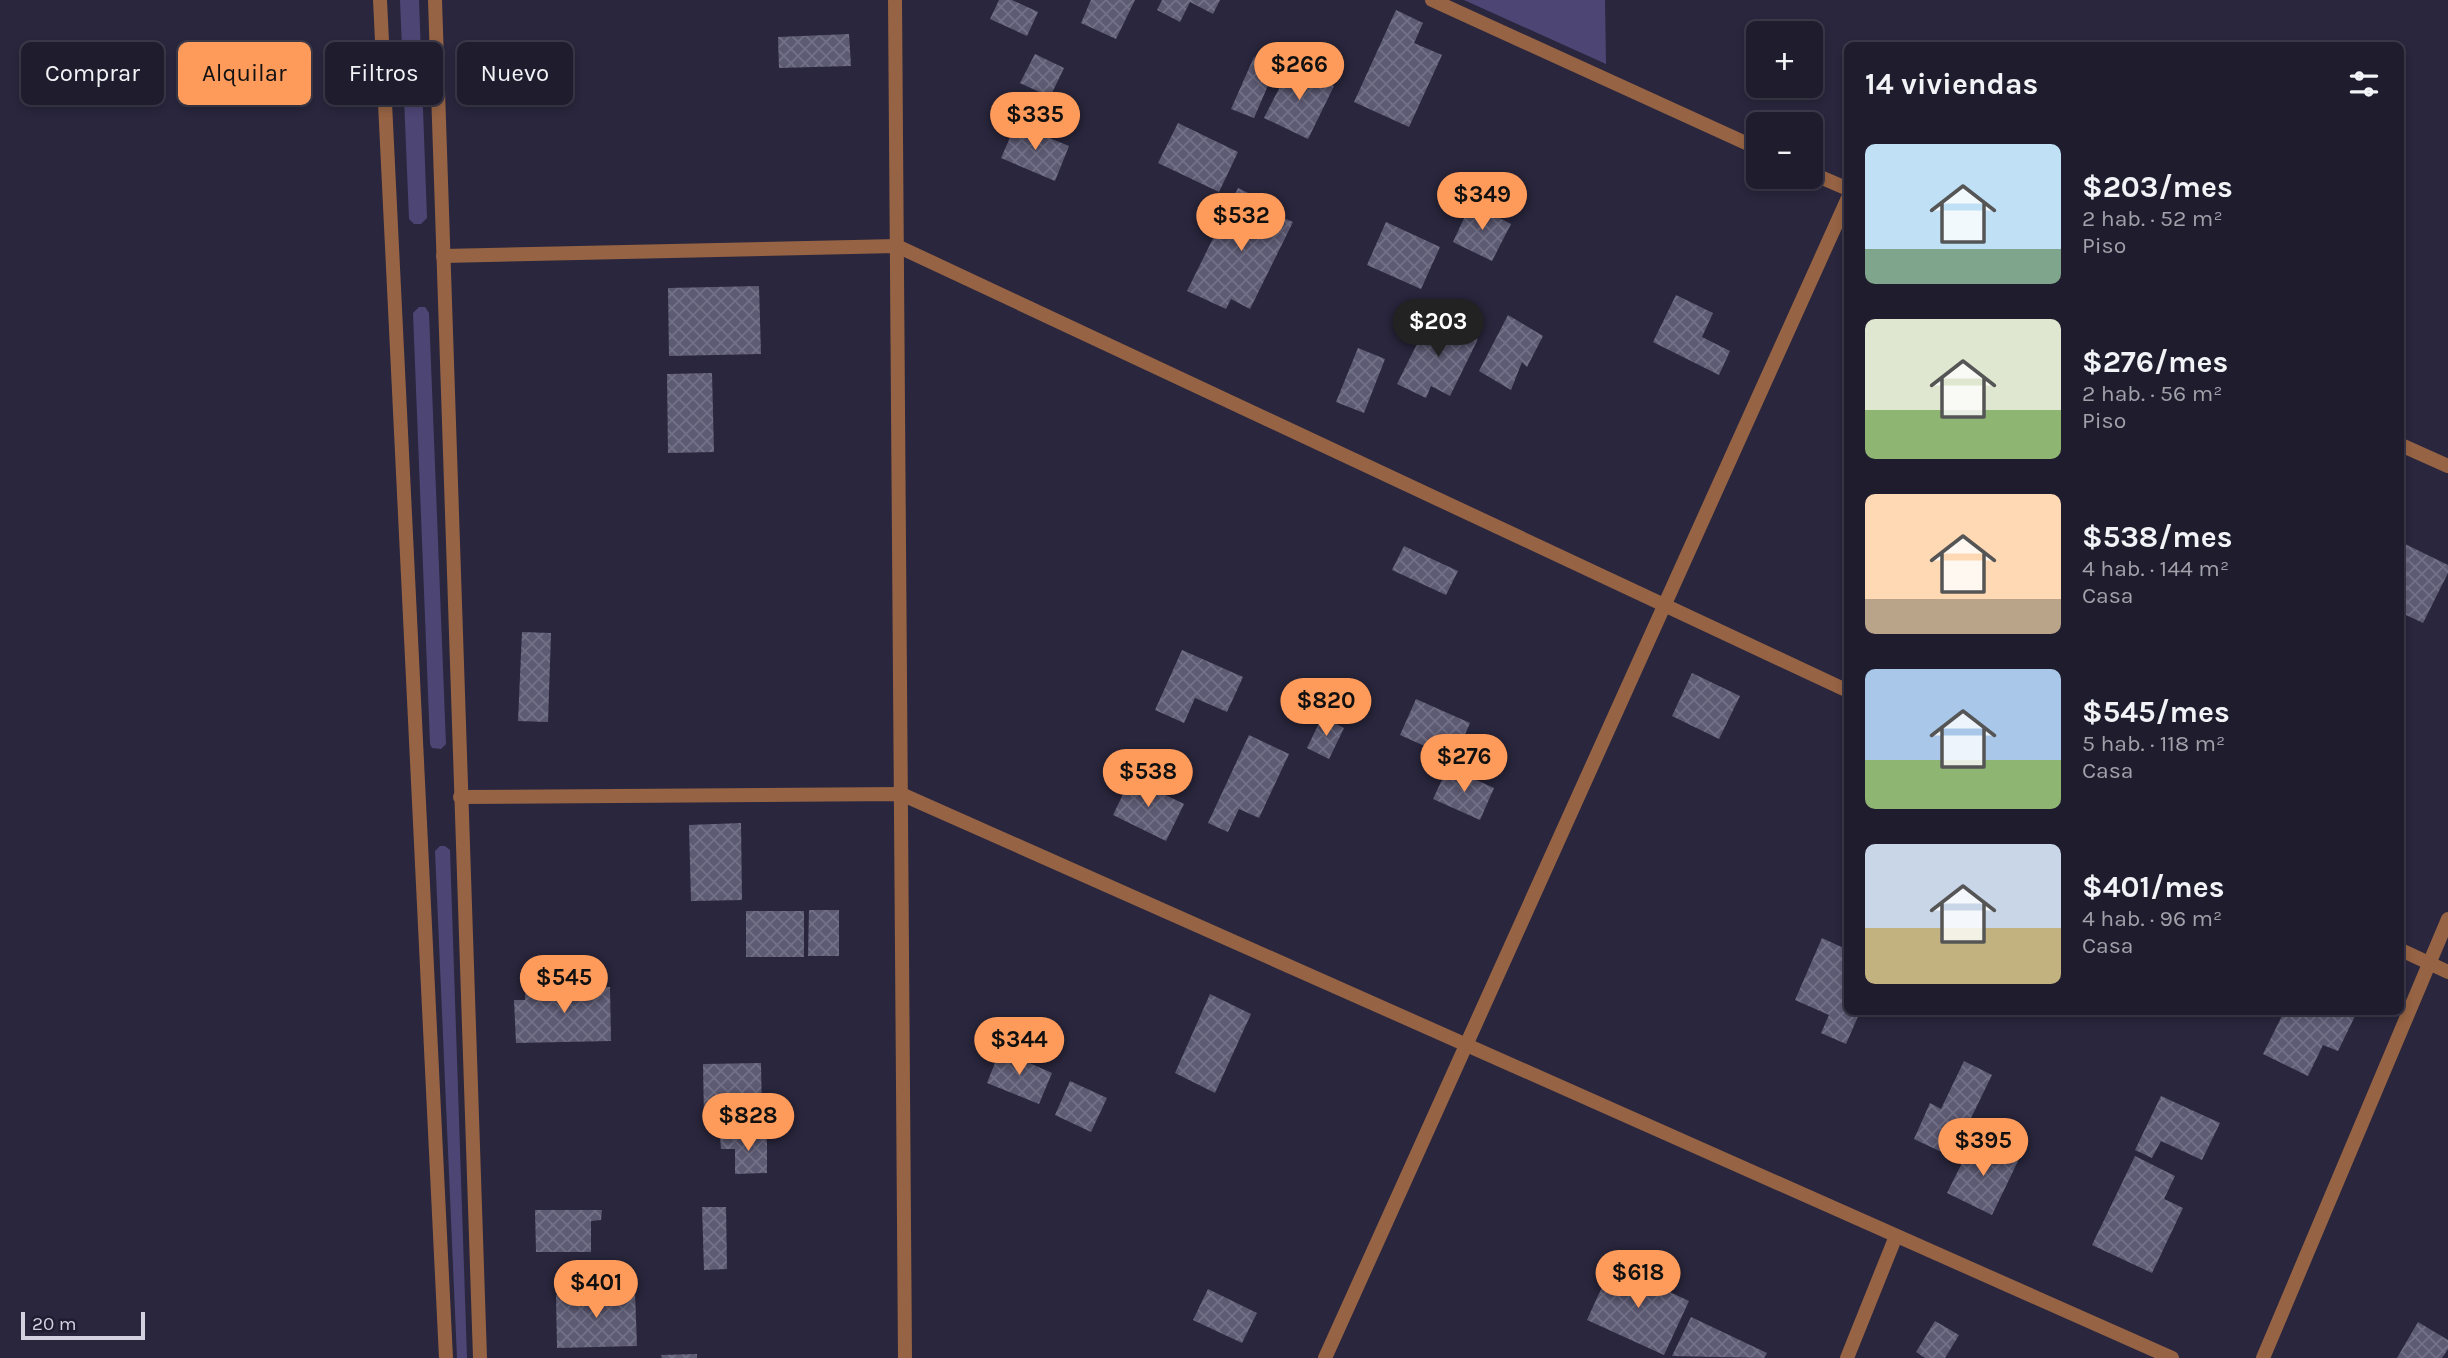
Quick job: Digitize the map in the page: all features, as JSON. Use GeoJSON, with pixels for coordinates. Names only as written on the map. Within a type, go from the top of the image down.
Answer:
{"type":"FeatureCollection","features":[{"type":"Feature","properties":{"kind":"street"},"geometry":{"type":"LineString","coordinates":[[380,0],[446,1358]]}},
{"type":"Feature","properties":{"kind":"street"},"geometry":{"type":"LineString","coordinates":[[435,0],[480,1358]]}},
{"type":"Feature","properties":{"kind":"street"},"geometry":{"type":"LineString","coordinates":[[895,0],[905,1358]]}},
{"type":"Feature","properties":{"kind":"street"},"geometry":{"type":"LineString","coordinates":[[1432,0],[1746,143]]}},
{"type":"Feature","properties":{"kind":"street"},"geometry":{"type":"LineString","coordinates":[[1823,178],[1844,187]]}},
{"type":"Feature","properties":{"kind":"street"},"geometry":{"type":"LineString","coordinates":[[1325,1358],[1844,207]]}},
{"type":"Feature","properties":{"kind":"street"},"geometry":{"type":"LineString","coordinates":[[443,256],[897,246],[1844,689]]}},
{"type":"Feature","properties":{"kind":"street"},"geometry":{"type":"LineString","coordinates":[[2404,446],[2448,466]]}},
{"type":"Feature","properties":{"kind":"street"},"geometry":{"type":"LineString","coordinates":[[460,797],[901,794],[2172,1358]]}},
{"type":"Feature","properties":{"kind":"street"},"geometry":{"type":"LineString","coordinates":[[2263,1358],[2448,919]]}},
{"type":"Feature","properties":{"kind":"street"},"geometry":{"type":"LineString","coordinates":[[2404,951],[2448,972]]}},
{"type":"Feature","properties":{"kind":"street"},"geometry":{"type":"LineString","coordinates":[[1847,1358],[1896,1236]]}},
{"type":"Feature","properties":{"kind":"shaded area"},"geometry":{"type":"Polygon","coordinates":[[[400,0],[419,0],[421,42],[402,42],[400,0]]]}},
{"type":"Feature","properties":{"kind":"shaded area"},"geometry":{"type":"Polygon","coordinates":[[[1464,0],[1605,0],[1606,64],[1464,0]]]}},
{"type":"Feature","properties":{"kind":"shaded area"},"geometry":{"type":"Polygon","coordinates":[[[404,105],[423,105],[427,218],[421,224],[414,224],[409,219],[404,105]]]}},
{"type":"Feature","properties":{"kind":"shaded area"},"geometry":{"type":"Polygon","coordinates":[[[419,307],[425,307],[429,313],[446,744],[441,749],[432,748],[430,744],[413,313],[419,307]]]}},
{"type":"Feature","properties":{"kind":"shaded area"},"geometry":{"type":"Polygon","coordinates":[[[440,846],[450,850],[467,1358],[457,1358],[435,851],[440,846]]]}},
{"type":"Feature","properties":{"kind":"building"},"geometry":{"type":"Polygon","coordinates":[[[999,0],[1012,0],[1038,12],[1027,36],[990,19],[999,0]]]}},
{"type":"Feature","properties":{"kind":"building"},"geometry":{"type":"Polygon","coordinates":[[[1091,0],[1135,0],[1116,39],[1081,23],[1091,0]]]}},
{"type":"Feature","properties":{"kind":"building"},"geometry":{"type":"Polygon","coordinates":[[[1162,0],[1220,0],[1213,14],[1190,2],[1180,22],[1157,10],[1162,0]]]}},
{"type":"Feature","properties":{"kind":"building"},"geometry":{"type":"Polygon","coordinates":[[[1396,10],[1423,23],[1414,43],[1442,55],[1409,127],[1354,102],[1396,10]]]}},
{"type":"Feature","properties":{"kind":"building"},"geometry":{"type":"Polygon","coordinates":[[[849,34],[851,66],[779,68],[778,37],[849,34]]]}},
{"type":"Feature","properties":{"kind":"building"},"geometry":{"type":"Polygon","coordinates":[[[1035,54],[1064,68],[1050,97],[1020,83],[1035,54]]]}},
{"type":"Feature","properties":{"kind":"building"},"geometry":{"type":"Polygon","coordinates":[[[1254,57],[1276,67],[1254,118],[1231,109],[1254,57]]]}},
{"type":"Feature","properties":{"kind":"building"},"geometry":{"type":"Polygon","coordinates":[[[1291,65],[1334,86],[1308,139],[1264,118],[1291,65]]]}},
{"type":"Feature","properties":{"kind":"building"},"geometry":{"type":"Polygon","coordinates":[[[1178,123],[1238,152],[1219,192],[1158,163],[1178,123]]]}},
{"type":"Feature","properties":{"kind":"building"},"geometry":{"type":"Polygon","coordinates":[[[1016,124],[1069,146],[1055,181],[1001,158],[1016,124]]]}},
{"type":"Feature","properties":{"kind":"building"},"geometry":{"type":"Polygon","coordinates":[[[1238,188],[1271,204],[1268,211],[1293,222],[1250,309],[1231,299],[1226,309],[1187,291],[1238,188]]]}},
{"type":"Feature","properties":{"kind":"building"},"geometry":{"type":"Polygon","coordinates":[[[1471,203],[1511,224],[1492,261],[1453,242],[1471,203]]]}},
{"type":"Feature","properties":{"kind":"building"},"geometry":{"type":"Polygon","coordinates":[[[1386,222],[1440,247],[1421,289],[1367,265],[1386,222]]]}},
{"type":"Feature","properties":{"kind":"building"},"geometry":{"type":"Polygon","coordinates":[[[759,286],[761,354],[669,356],[668,288],[759,286]]]}},
{"type":"Feature","properties":{"kind":"building"},"geometry":{"type":"Polygon","coordinates":[[[1676,295],[1713,313],[1702,337],[1730,351],[1719,375],[1653,342],[1676,295]]]}},
{"type":"Feature","properties":{"kind":"building"},"geometry":{"type":"Polygon","coordinates":[[[1508,315],[1543,336],[1527,367],[1522,362],[1511,390],[1479,371],[1508,315]]]}},
{"type":"Feature","properties":{"kind":"building"},"geometry":{"type":"Polygon","coordinates":[[[1431,316],[1478,339],[1450,396],[1431,386],[1426,398],[1397,384],[1431,316]]]}},
{"type":"Feature","properties":{"kind":"building"},"geometry":{"type":"Polygon","coordinates":[[[1358,348],[1385,359],[1364,413],[1336,402],[1358,348]]]}},
{"type":"Feature","properties":{"kind":"building"},"geometry":{"type":"Polygon","coordinates":[[[712,373],[714,452],[668,453],[667,374],[712,373]]]}},
{"type":"Feature","properties":{"kind":"building"},"geometry":{"type":"Polygon","coordinates":[[[2404,543],[2448,565],[2448,573],[2423,623],[2406,615],[2404,618],[2404,543]]]}},
{"type":"Feature","properties":{"kind":"building"},"geometry":{"type":"Polygon","coordinates":[[[1404,546],[1458,571],[1446,595],[1392,570],[1404,546]]]}},
{"type":"Feature","properties":{"kind":"building"},"geometry":{"type":"Polygon","coordinates":[[[522,632],[551,633],[548,722],[518,721],[522,632]]]}},
{"type":"Feature","properties":{"kind":"building"},"geometry":{"type":"Polygon","coordinates":[[[1182,650],[1243,677],[1227,712],[1195,698],[1184,723],[1155,710],[1182,650]]]}},
{"type":"Feature","properties":{"kind":"building"},"geometry":{"type":"Polygon","coordinates":[[[1692,673],[1740,696],[1719,739],[1672,716],[1692,673]]]}},
{"type":"Feature","properties":{"kind":"building"},"geometry":{"type":"Polygon","coordinates":[[[1416,699],[1470,723],[1454,759],[1400,735],[1416,699]]]}},
{"type":"Feature","properties":{"kind":"building"},"geometry":{"type":"Polygon","coordinates":[[[1322,717],[1344,728],[1329,759],[1307,748],[1322,717]]]}},
{"type":"Feature","properties":{"kind":"building"},"geometry":{"type":"Polygon","coordinates":[[[1249,735],[1289,754],[1259,818],[1239,809],[1228,832],[1208,823],[1249,735]]]}},
{"type":"Feature","properties":{"kind":"building"},"geometry":{"type":"Polygon","coordinates":[[[1448,767],[1494,788],[1480,820],[1433,799],[1448,767]]]}},
{"type":"Feature","properties":{"kind":"building"},"geometry":{"type":"Polygon","coordinates":[[[1131,778],[1184,804],[1166,841],[1113,815],[1131,778]]]}},
{"type":"Feature","properties":{"kind":"building"},"geometry":{"type":"Polygon","coordinates":[[[741,823],[742,900],[691,901],[689,825],[741,823]]]}},
{"type":"Feature","properties":{"kind":"building"},"geometry":{"type":"Polygon","coordinates":[[[809,910],[839,910],[839,956],[808,956],[809,910]]]}},
{"type":"Feature","properties":{"kind":"building"},"geometry":{"type":"Polygon","coordinates":[[[746,911],[804,911],[804,957],[746,957],[746,911]]]}},
{"type":"Feature","properties":{"kind":"building"},"geometry":{"type":"Polygon","coordinates":[[[1822,938],[1844,948],[1844,1015],[1859,1015],[1846,1044],[1821,1033],[1829,1015],[1795,1000],[1822,938]]]}},
{"type":"Feature","properties":{"kind":"building"},"geometry":{"type":"Polygon","coordinates":[[[610,987],[611,1041],[516,1043],[514,1000],[525,1000],[525,989],[610,987]]]}},
{"type":"Feature","properties":{"kind":"building"},"geometry":{"type":"Polygon","coordinates":[[[1210,994],[1251,1014],[1215,1093],[1175,1073],[1210,994]]]}},
{"type":"Feature","properties":{"kind":"building"},"geometry":{"type":"Polygon","coordinates":[[[2282,1015],[2356,1015],[2338,1051],[2323,1045],[2308,1076],[2263,1054],[2282,1015]]]}},
{"type":"Feature","properties":{"kind":"building"},"geometry":{"type":"Polygon","coordinates":[[[1000,1050],[1052,1073],[1039,1104],[987,1083],[1000,1050]]]}},
{"type":"Feature","properties":{"kind":"building"},"geometry":{"type":"Polygon","coordinates":[[[1964,1061],[1992,1075],[1952,1157],[1914,1139],[1930,1103],[1941,1109],[1964,1061]]]}},
{"type":"Feature","properties":{"kind":"building"},"geometry":{"type":"Polygon","coordinates":[[[761,1063],[762,1117],[704,1119],[703,1064],[761,1063]]]}},
{"type":"Feature","properties":{"kind":"building"},"geometry":{"type":"Polygon","coordinates":[[[1070,1081],[1107,1098],[1091,1132],[1055,1115],[1070,1081]]]}},
{"type":"Feature","properties":{"kind":"building"},"geometry":{"type":"Polygon","coordinates":[[[2161,1096],[2220,1123],[2202,1160],[2161,1141],[2152,1158],[2135,1150],[2161,1096]]]}},
{"type":"Feature","properties":{"kind":"building"},"geometry":{"type":"Polygon","coordinates":[[[720,1135],[767,1135],[767,1173],[735,1174],[735,1149],[721,1149],[720,1135]]]}},
{"type":"Feature","properties":{"kind":"building"},"geometry":{"type":"Polygon","coordinates":[[[1971,1145],[1988,1153],[1994,1147],[2019,1159],[1992,1215],[1947,1193],[1971,1145]]]}},
{"type":"Feature","properties":{"kind":"building"},"geometry":{"type":"Polygon","coordinates":[[[2135,1156],[2175,1176],[2164,1199],[2183,1208],[2152,1273],[2092,1245],[2135,1156]]]}},
{"type":"Feature","properties":{"kind":"building"},"geometry":{"type":"Polygon","coordinates":[[[702,1207],[726,1207],[727,1269],[704,1270],[702,1207]]]}},
{"type":"Feature","properties":{"kind":"building"},"geometry":{"type":"Polygon","coordinates":[[[535,1210],[602,1210],[601,1220],[591,1221],[591,1252],[536,1252],[535,1210]]]}},
{"type":"Feature","properties":{"kind":"building"},"geometry":{"type":"Polygon","coordinates":[[[1612,1265],[1689,1301],[1664,1355],[1587,1320],[1612,1265]]]}},
{"type":"Feature","properties":{"kind":"building"},"geometry":{"type":"Polygon","coordinates":[[[1208,1289],[1257,1313],[1242,1343],[1193,1320],[1208,1289]]]}},
{"type":"Feature","properties":{"kind":"building"},"geometry":{"type":"Polygon","coordinates":[[[635,1292],[637,1346],[557,1348],[556,1295],[635,1292]]]}},
{"type":"Feature","properties":{"kind":"building"},"geometry":{"type":"Polygon","coordinates":[[[1691,1317],[1767,1353],[1764,1358],[1672,1356],[1691,1317]]]}},
{"type":"Feature","properties":{"kind":"building"},"geometry":{"type":"Polygon","coordinates":[[[1935,1321],[1959,1335],[1945,1358],[1925,1358],[1916,1352],[1935,1321]]]}},
{"type":"Feature","properties":{"kind":"building"},"geometry":{"type":"Polygon","coordinates":[[[2418,1322],[2448,1340],[2448,1349],[2442,1358],[2397,1358],[2418,1322]]]}},
{"type":"Feature","properties":{"kind":"building"},"geometry":{"type":"Polygon","coordinates":[[[697,1354],[697,1358],[662,1358],[661,1355],[697,1354]]]}}]}
